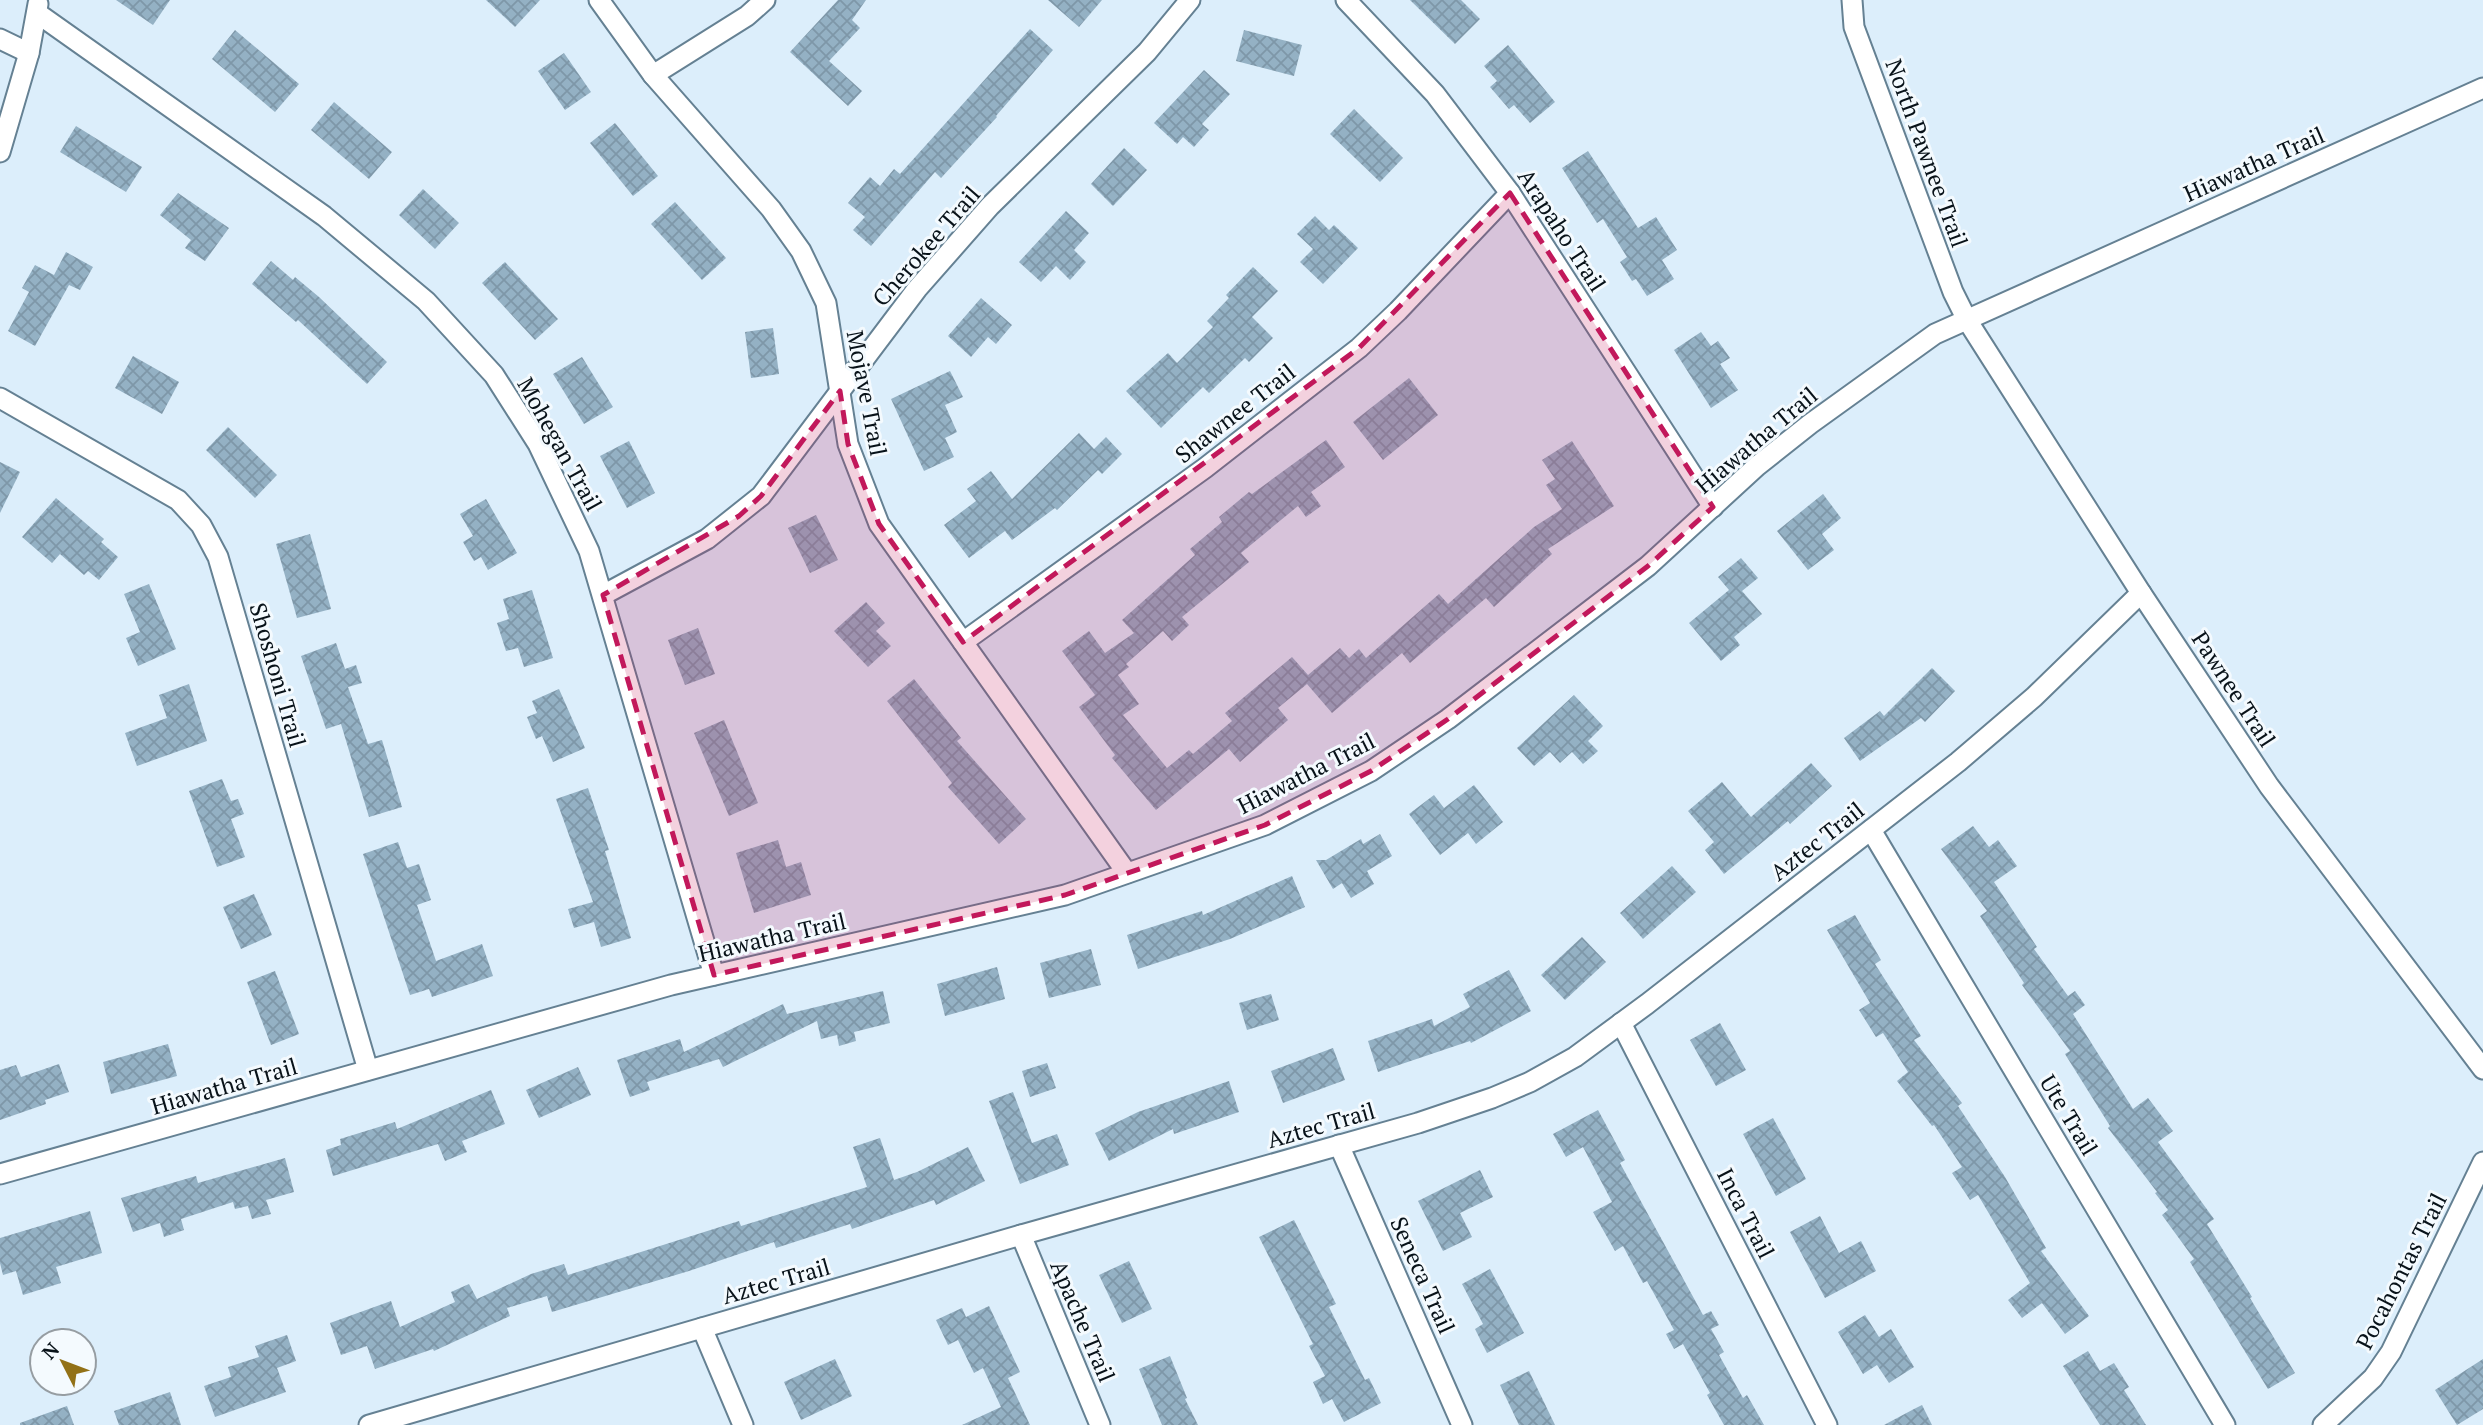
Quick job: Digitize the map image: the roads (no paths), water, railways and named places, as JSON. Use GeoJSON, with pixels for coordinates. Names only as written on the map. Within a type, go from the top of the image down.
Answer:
{"type":"FeatureCollection","features":[{"type":"Feature","properties":{"kind":"street","name":"Mojave Trail"},"geometry":{"type":"LineString","coordinates":[[599,0],[653,75],[771,209],[801,251],[825,303],[848,444],[879,524],[1127,873]]}},
{"type":"Feature","properties":{"kind":"street"},"geometry":{"type":"LineString","coordinates":[[653,75],[747,16],[765,0]]}},
{"type":"Feature","properties":{"kind":"street","name":"Cherokee Trail"},"geometry":{"type":"LineString","coordinates":[[603,595],[707,539],[761,496],[917,289],[990,206],[1147,52],[1190,0]]}},
{"type":"Feature","properties":{"kind":"street","name":"Arapaho Trail"},"geometry":{"type":"LineString","coordinates":[[1346,0],[1435,94],[1510,193],[1713,507]]}},
{"type":"Feature","properties":{"kind":"street","name":"North Pawnee Trail"},"geometry":{"type":"LineString","coordinates":[[1852,0],[1854,27],[1953,292],[1967,320]]}},
{"type":"Feature","properties":{"kind":"street"},"geometry":{"type":"LineString","coordinates":[[0,152],[29,52],[38,7]]}},
{"type":"Feature","properties":{"kind":"street","name":"Mohegan Trail"},"geometry":{"type":"LineString","coordinates":[[38,7],[324,216],[425,301],[494,375],[538,444],[589,551],[714,975]]}},
{"type":"Feature","properties":{"kind":"street"},"geometry":{"type":"LineString","coordinates":[[0,39],[29,52]]}},
{"type":"Feature","properties":{"kind":"street","name":"Hiawatha Trail"},"geometry":{"type":"LineString","coordinates":[[0,1174],[671,985],[1065,895],[1265,825],[1371,771],[1448,719],[1648,566],[1757,466],[1810,424],[1935,334],[2483,88]]}},
{"type":"Feature","properties":{"kind":"street","name":"Shawnee Trail"},"geometry":{"type":"LineString","coordinates":[[963,642],[1205,468],[1359,348],[1398,311],[1510,193]]}},
{"type":"Feature","properties":{"kind":"street","name":"Pawnee Trail"},"geometry":{"type":"LineString","coordinates":[[1967,320],[2141,593],[2269,786],[2483,1069]]}},
{"type":"Feature","properties":{"kind":"street","name":"Shoshoni Trail"},"geometry":{"type":"LineString","coordinates":[[0,398],[178,500],[201,525],[218,557],[368,1070]]}},
{"type":"Feature","properties":{"kind":"street","name":"Aztec Trail"},"geometry":{"type":"LineString","coordinates":[[378,1424],[1455,1111],[1530,1082],[1575,1057],[1621,1023],[1958,761],[2034,697],[2141,593]]}},
{"type":"Feature","properties":{"kind":"street","name":"Ute Trail"},"geometry":{"type":"LineString","coordinates":[[1871,830],[2225,1425]]}},
{"type":"Feature","properties":{"kind":"street","name":"Inca Trail"},"geometry":{"type":"LineString","coordinates":[[1621,1023],[1827,1425]]}},
{"type":"Feature","properties":{"kind":"street","name":"Seneca Trail"},"geometry":{"type":"LineString","coordinates":[[1339,1145],[1462,1425]]}},
{"type":"Feature","properties":{"kind":"street","name":"Pocahontas Trail"},"geometry":{"type":"LineString","coordinates":[[2323,1425],[2373,1378],[2391,1352],[2483,1162]]}},
{"type":"Feature","properties":{"kind":"street","name":"Apache Trail"},"geometry":{"type":"LineString","coordinates":[[1021,1235],[1100,1425]]}},
{"type":"Feature","properties":{"kind":"street"},"geometry":{"type":"LineString","coordinates":[[702,1328],[743,1425]]}}]}
